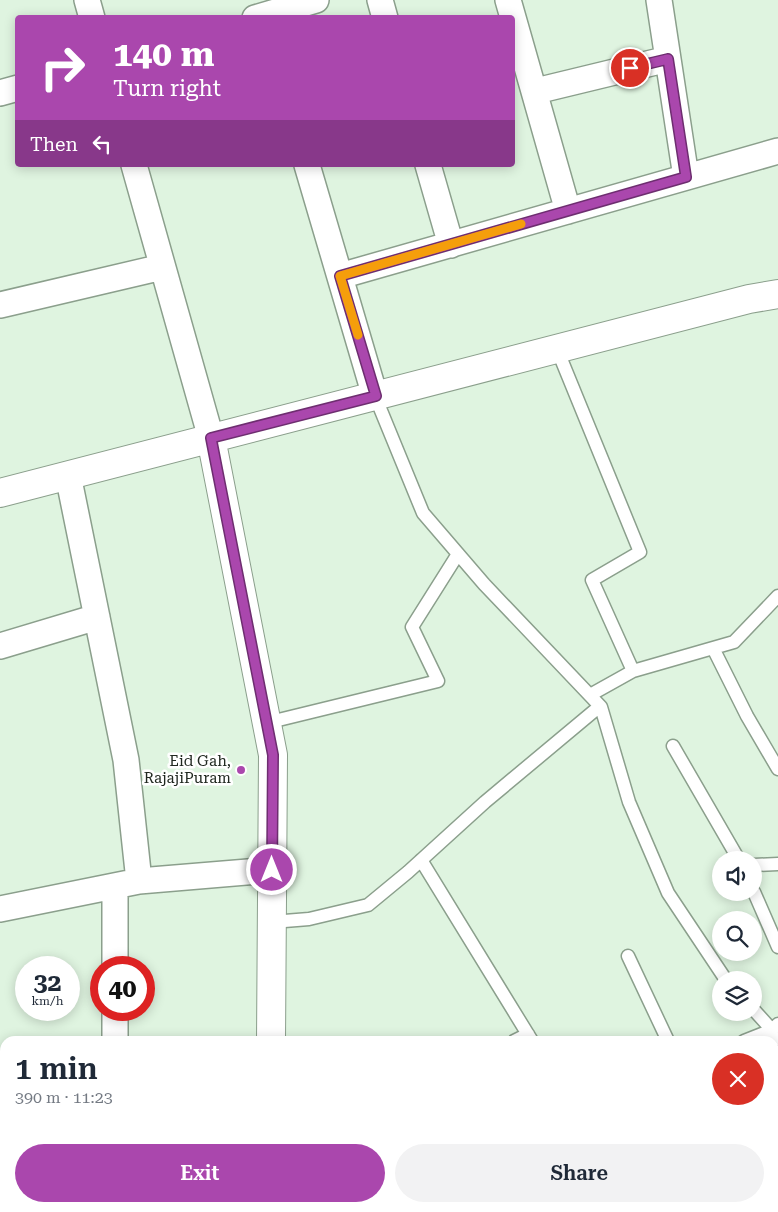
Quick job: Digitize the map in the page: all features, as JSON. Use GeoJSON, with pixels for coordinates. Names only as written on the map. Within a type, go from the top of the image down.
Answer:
{"type":"FeatureCollection","features":[{"type":"Feature","properties":{"kind":"street"},"geometry":{"type":"LineString","coordinates":[[87,0],[91,15]]}},
{"type":"Feature","properties":{"kind":"street"},"geometry":{"type":"LineString","coordinates":[[267,10],[316,0]]}},
{"type":"Feature","properties":{"kind":"street"},"geometry":{"type":"LineString","coordinates":[[380,0],[384,15]]}},
{"type":"Feature","properties":{"kind":"street"},"geometry":{"type":"LineString","coordinates":[[508,0],[513,15]]}},
{"type":"Feature","properties":{"kind":"street"},"geometry":{"type":"LineString","coordinates":[[659,0],[686,177]]}},
{"type":"Feature","properties":{"kind":"street"},"geometry":{"type":"LineString","coordinates":[[515,23],[568,211]]}},
{"type":"Feature","properties":{"kind":"street"},"geometry":{"type":"LineString","coordinates":[[536,92],[668,59]]}},
{"type":"Feature","properties":{"kind":"street"},"geometry":{"type":"LineString","coordinates":[[0,93],[15,89]]}},
{"type":"Feature","properties":{"kind":"street"},"geometry":{"type":"LineString","coordinates":[[340,276],[778,151]]}},
{"type":"Feature","properties":{"kind":"street"},"geometry":{"type":"LineString","coordinates":[[135,167],[211,438],[273,755],[271,1036]]}},
{"type":"Feature","properties":{"kind":"street"},"geometry":{"type":"LineString","coordinates":[[307,167],[376,396]]}},
{"type":"Feature","properties":{"kind":"street"},"geometry":{"type":"LineString","coordinates":[[429,167],[451,244]]}},
{"type":"Feature","properties":{"kind":"street"},"geometry":{"type":"LineString","coordinates":[[0,305],[162,267]]}},
{"type":"Feature","properties":{"kind":"street"},"geometry":{"type":"LineString","coordinates":[[0,493],[749,299],[778,294]]}},
{"type":"Feature","properties":{"kind":"street"},"geometry":{"type":"LineString","coordinates":[[68,475],[126,760],[139,881]]}},
{"type":"Feature","properties":{"kind":"street"},"geometry":{"type":"LineString","coordinates":[[0,646],[97,617]]}},
{"type":"Feature","properties":{"kind":"street"},"geometry":{"type":"LineString","coordinates":[[0,910],[139,881],[272,870]]}},
{"type":"Feature","properties":{"kind":"street"},"geometry":{"type":"LineString","coordinates":[[115,886],[115,956]]}},
{"type":"Feature","properties":{"kind":"street"},"geometry":{"type":"LineString","coordinates":[[115,1021],[115,1036]]}},
{"type":"Feature","properties":{"kind":"lane"},"geometry":{"type":"LineString","coordinates":[[557,349],[640,552],[592,580],[633,671]]}},
{"type":"Feature","properties":{"kind":"lane"},"geometry":{"type":"LineString","coordinates":[[376,396],[423,513],[484,584],[600,706],[629,802],[668,892],[720,971]]}},
{"type":"Feature","properties":{"kind":"lane"},"geometry":{"type":"LineString","coordinates":[[266,723],[438,681],[412,627],[458,554]]}},
{"type":"Feature","properties":{"kind":"lane"},"geometry":{"type":"LineString","coordinates":[[590,696],[633,671],[734,642],[778,596]]}},
{"type":"Feature","properties":{"kind":"lane"},"geometry":{"type":"LineString","coordinates":[[714,648],[747,716],[778,769]]}},
{"type":"Feature","properties":{"kind":"lane"},"geometry":{"type":"LineString","coordinates":[[272,922],[309,919],[368,905],[485,802],[600,706]]}},
{"type":"Feature","properties":{"kind":"lane"},"geometry":{"type":"LineString","coordinates":[[673,746],[734,851]]}},
{"type":"Feature","properties":{"kind":"lane"},"geometry":{"type":"LineString","coordinates":[[421,860],[529,1036]]}},
{"type":"Feature","properties":{"kind":"lane"},"geometry":{"type":"LineString","coordinates":[[762,865],[778,864]]}},
{"type":"Feature","properties":{"kind":"lane"},"geometry":{"type":"LineString","coordinates":[[758,901],[778,947]]}},
{"type":"Feature","properties":{"kind":"lane"},"geometry":{"type":"LineString","coordinates":[[628,956],[666,1036]]}},
{"type":"Feature","properties":{"kind":"lane"},"geometry":{"type":"LineString","coordinates":[[760,1036],[776,1031],[762,1018]]}},
{"type":"Feature","properties":{"kind":"slow traffic"},"geometry":{"type":"LineString","coordinates":[[358,335],[340,276],[521,224]]}},
{"type":"Feature","properties":{"kind":"place","name":"Eid Gah, RajajiPuram"},"geometry":{"type":"Point","coordinates":[241,770]}},
{"type":"Feature","properties":{"kind":"route"},"geometry":{"type":"LineString","coordinates":[[272,870],[273,755],[211,438],[376,396],[340,276],[686,177],[668,59],[630,68]]}}]}
